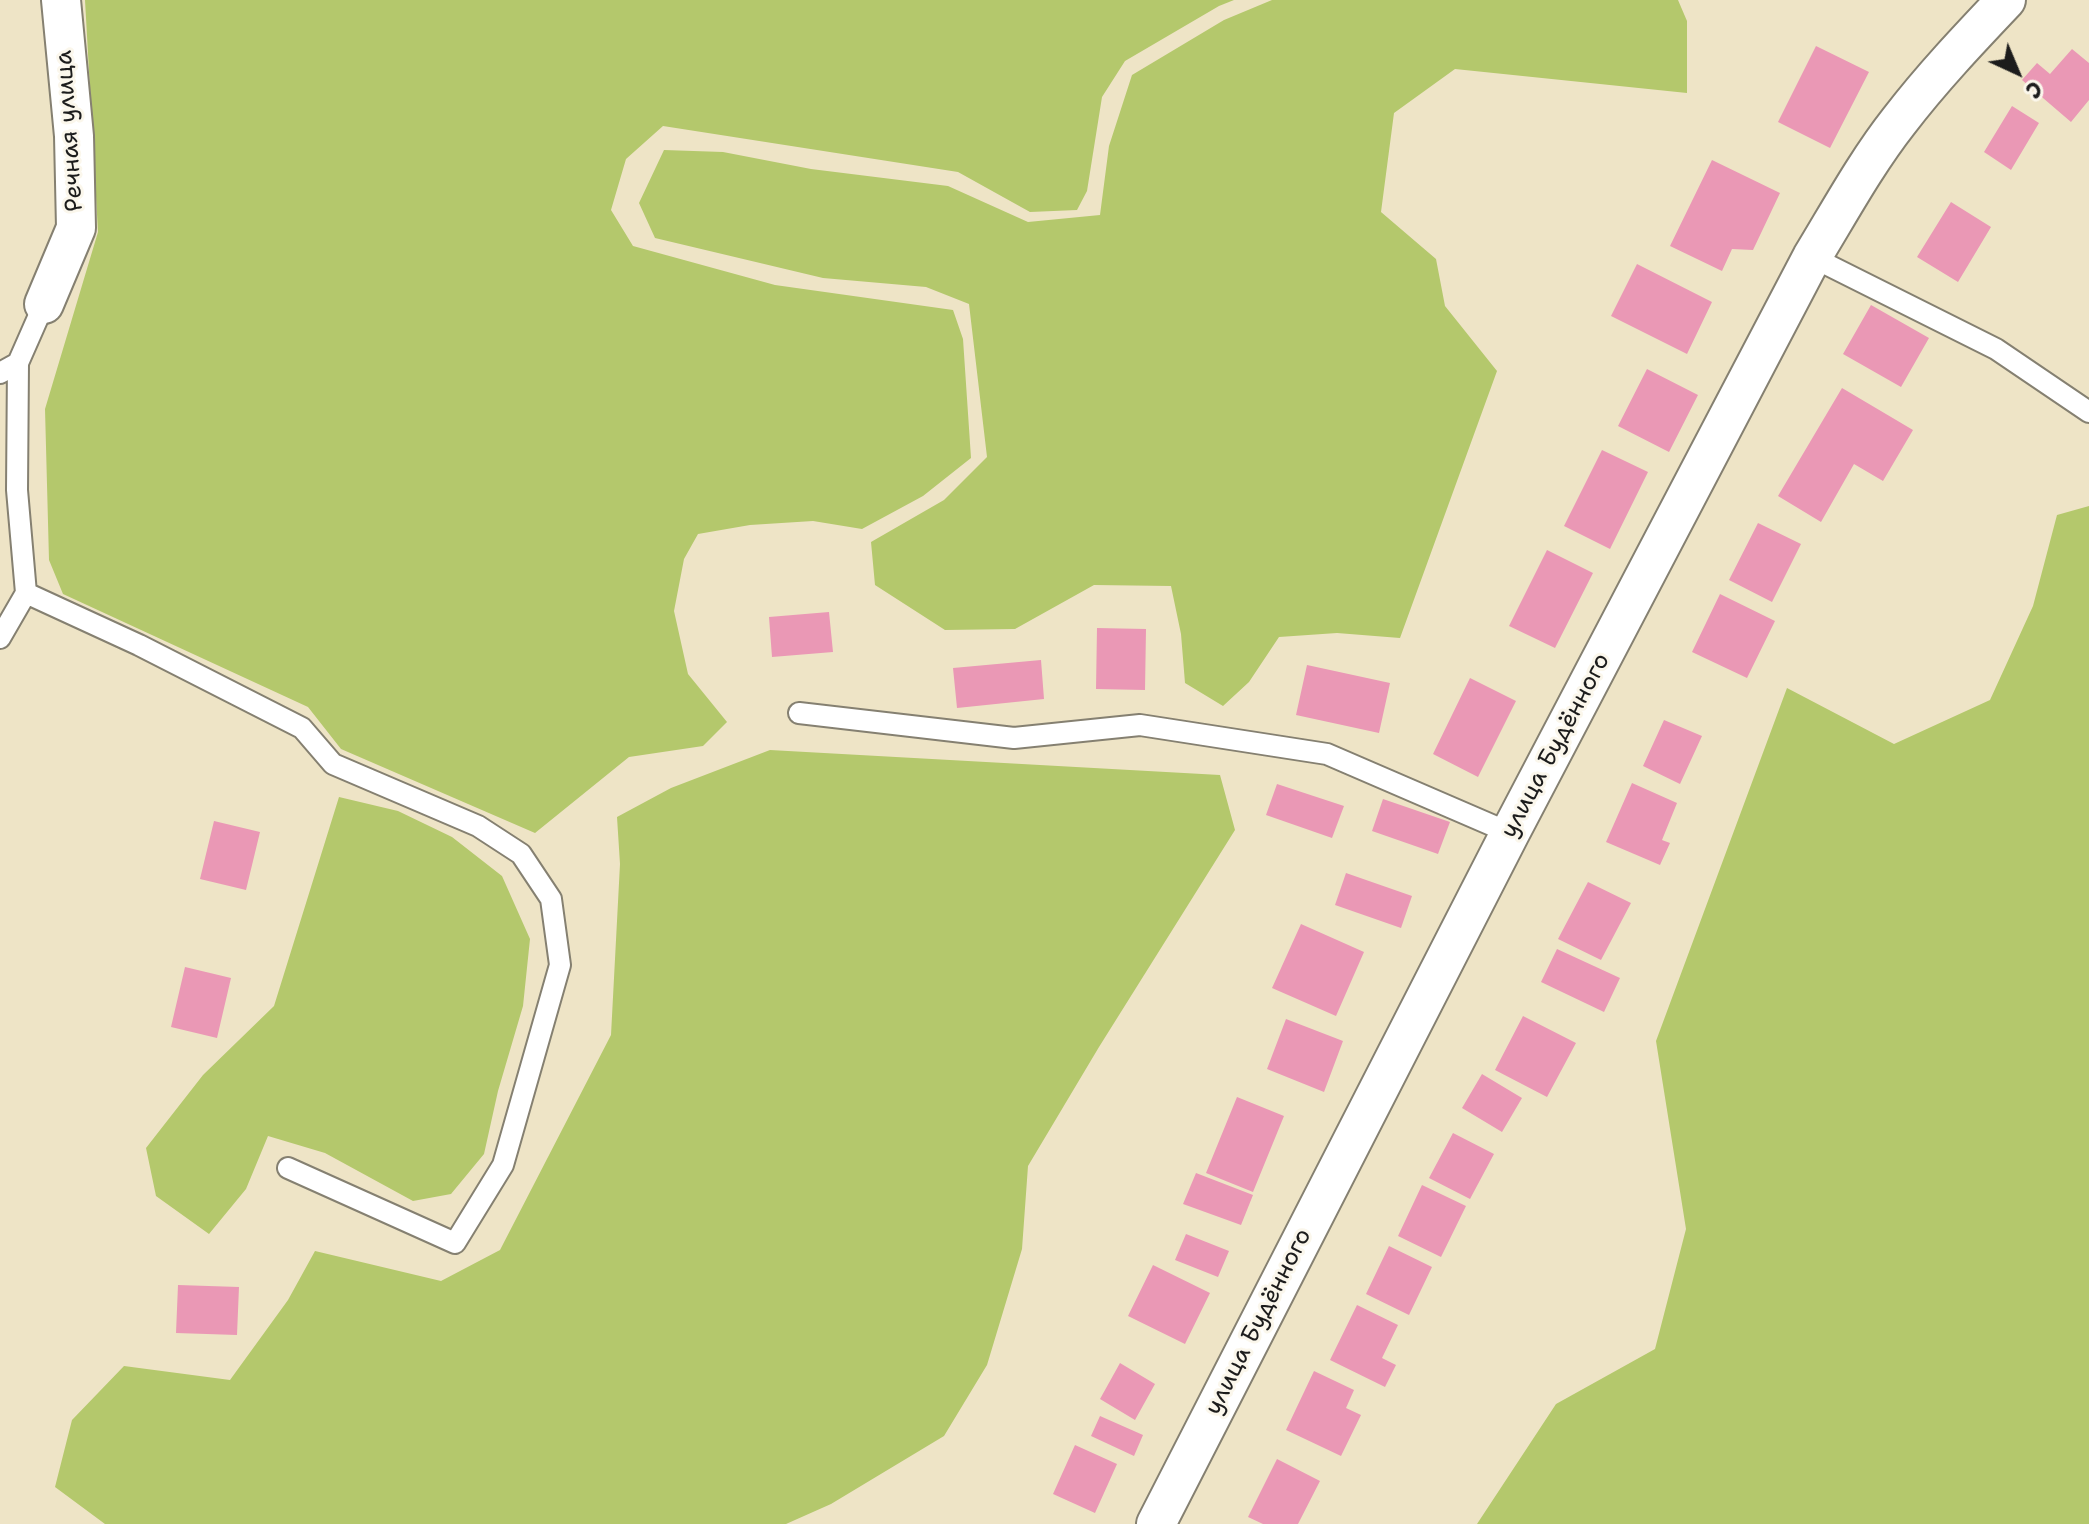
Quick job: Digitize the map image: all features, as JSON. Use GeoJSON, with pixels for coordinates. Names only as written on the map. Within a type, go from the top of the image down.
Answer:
{"type":"FeatureCollection","features":[{"type":"Feature","properties":{"kind":"street","name":"Речная улица"},"geometry":{"type":"LineString","coordinates":[[44,304],[76,228],[74,136],[61,0]]}},
{"type":"Feature","properties":{"kind":"street","name":"улица Будённого"},"geometry":{"type":"LineString","coordinates":[[1156,1524],[1510,833],[1812,257],[1864,170],[1898,122],[2006,0]]}},
{"type":"Feature","properties":{"kind":"lane"},"geometry":{"type":"LineString","coordinates":[[1812,257],[1996,349],[2089,412]]}},
{"type":"Feature","properties":{"kind":"lane"},"geometry":{"type":"LineString","coordinates":[[0,638],[26,593],[9,368],[44,304]]}},
{"type":"Feature","properties":{"kind":"lane"},"geometry":{"type":"LineString","coordinates":[[26,593],[139,645],[302,728],[333,764],[478,826],[521,854],[551,899],[560,965],[503,1165],[455,1243],[288,1168]]}},
{"type":"Feature","properties":{"kind":"lane"},"geometry":{"type":"LineString","coordinates":[[799,713],[1014,738],[1140,725],[1327,754],[1510,833]]}},
{"type":"Feature","properties":{"kind":"green space"},"geometry":{"type":"Polygon","coordinates":[[[85,0],[1234,0],[1125,61],[1102,97],[1087,191],[1077,210],[1030,212],[958,172],[663,126],[626,159],[611,210],[633,246],[775,285],[953,310],[963,339],[971,458],[923,496],[862,529],[813,521],[750,525],[698,534],[684,559],[674,611],[688,674],[727,722],[703,746],[629,757],[535,833],[341,749],[308,707],[63,594],[49,560],[45,409],[98,232],[85,0]]]}},
{"type":"Feature","properties":{"kind":"green space"},"geometry":{"type":"Polygon","coordinates":[[[1272,0],[1678,0],[1687,21],[1687,93],[1455,69],[1394,113],[1381,212],[1436,259],[1445,306],[1497,371],[1400,638],[1337,633],[1279,637],[1249,682],[1223,706],[1185,683],[1181,634],[1171,586],[1094,585],[1015,629],[945,630],[875,585],[871,542],[944,500],[987,457],[969,304],[926,287],[823,278],[655,238],[639,203],[664,150],[723,152],[811,169],[948,186],[1028,222],[1100,215],[1109,146],[1132,75],[1224,20],[1272,0]]]}},
{"type":"Feature","properties":{"kind":"green space"},"geometry":{"type":"Polygon","coordinates":[[[2089,506],[2089,1524],[1477,1524],[1556,1404],[1655,1349],[1686,1229],[1656,1041],[1787,688],[1894,744],[1990,700],[2033,606],[2057,515],[2089,506]]]}},
{"type":"Feature","properties":{"kind":"green space"},"geometry":{"type":"Polygon","coordinates":[[[770,750],[1220,775],[1235,830],[1028,1166],[1022,1249],[987,1365],[944,1436],[831,1504],[786,1524],[105,1524],[55,1487],[72,1420],[124,1366],[230,1380],[288,1300],[315,1251],[441,1281],[500,1250],[611,1035],[620,864],[617,817],[671,788],[770,750]]]}},
{"type":"Feature","properties":{"kind":"green space"},"geometry":{"type":"Polygon","coordinates":[[[339,797],[398,811],[452,837],[502,876],[530,939],[523,1006],[498,1091],[484,1154],[451,1194],[413,1201],[325,1153],[268,1136],[246,1189],[209,1234],[156,1196],[146,1148],[203,1075],[274,1006],[339,797]]]}},
{"type":"Feature","properties":{"kind":"building"},"geometry":{"type":"Polygon","coordinates":[[[1816,46],[1869,72],[1830,148],[1778,122],[1816,46]]]}},
{"type":"Feature","properties":{"kind":"building"},"geometry":{"type":"Polygon","coordinates":[[[2072,49],[2089,63],[2089,100],[2071,122],[2022,80],[2037,63],[2050,74],[2072,49]]]}},
{"type":"Feature","properties":{"kind":"building"},"geometry":{"type":"Polygon","coordinates":[[[2012,106],[2039,123],[2011,170],[1984,152],[2012,106]]]}},
{"type":"Feature","properties":{"kind":"building"},"geometry":{"type":"Polygon","coordinates":[[[1712,160],[1780,193],[1753,250],[1732,249],[1722,271],[1670,246],[1712,160]]]}},
{"type":"Feature","properties":{"kind":"building"},"geometry":{"type":"Polygon","coordinates":[[[1951,202],[1991,227],[1958,282],[1917,257],[1951,202]]]}},
{"type":"Feature","properties":{"kind":"building"},"geometry":{"type":"Polygon","coordinates":[[[1637,264],[1712,302],[1687,354],[1611,316],[1637,264]]]}},
{"type":"Feature","properties":{"kind":"building"},"geometry":{"type":"Polygon","coordinates":[[[1871,305],[1929,338],[1901,387],[1843,354],[1871,305]]]}},
{"type":"Feature","properties":{"kind":"building"},"geometry":{"type":"Polygon","coordinates":[[[1647,369],[1698,395],[1669,452],[1618,426],[1647,369]]]}},
{"type":"Feature","properties":{"kind":"building"},"geometry":{"type":"Polygon","coordinates":[[[1842,388],[1913,430],[1883,481],[1854,464],[1821,522],[1778,496],[1842,388]]]}},
{"type":"Feature","properties":{"kind":"building"},"geometry":{"type":"Polygon","coordinates":[[[1602,450],[1648,472],[1610,549],[1564,526],[1602,450]]]}},
{"type":"Feature","properties":{"kind":"building"},"geometry":{"type":"Polygon","coordinates":[[[1758,523],[1801,544],[1772,602],[1729,580],[1758,523]]]}},
{"type":"Feature","properties":{"kind":"building"},"geometry":{"type":"Polygon","coordinates":[[[1547,550],[1593,573],[1555,648],[1509,626],[1547,550]]]}},
{"type":"Feature","properties":{"kind":"building"},"geometry":{"type":"Polygon","coordinates":[[[1720,594],[1775,621],[1747,678],[1692,652],[1720,594]]]}},
{"type":"Feature","properties":{"kind":"building"},"geometry":{"type":"Polygon","coordinates":[[[829,612],[833,652],[772,657],[769,617],[829,612]]]}},
{"type":"Feature","properties":{"kind":"building"},"geometry":{"type":"Polygon","coordinates":[[[1097,628],[1146,629],[1145,690],[1096,689],[1097,628]]]}},
{"type":"Feature","properties":{"kind":"building"},"geometry":{"type":"Polygon","coordinates":[[[1041,660],[1044,699],[957,708],[953,668],[1041,660]]]}},
{"type":"Feature","properties":{"kind":"building"},"geometry":{"type":"Polygon","coordinates":[[[1307,665],[1390,683],[1379,733],[1296,715],[1307,665]]]}},
{"type":"Feature","properties":{"kind":"building"},"geometry":{"type":"Polygon","coordinates":[[[1470,678],[1516,701],[1478,777],[1433,754],[1470,678]]]}},
{"type":"Feature","properties":{"kind":"building"},"geometry":{"type":"Polygon","coordinates":[[[1664,720],[1702,736],[1680,784],[1643,766],[1664,720]]]}},
{"type":"Feature","properties":{"kind":"building"},"geometry":{"type":"Polygon","coordinates":[[[1632,783],[1677,803],[1662,840],[1670,843],[1660,865],[1606,842],[1632,783]]]}},
{"type":"Feature","properties":{"kind":"building"},"geometry":{"type":"Polygon","coordinates":[[[1277,784],[1344,806],[1332,838],[1266,815],[1277,784]]]}},
{"type":"Feature","properties":{"kind":"building"},"geometry":{"type":"Polygon","coordinates":[[[1383,799],[1450,822],[1438,854],[1372,831],[1383,799]]]}},
{"type":"Feature","properties":{"kind":"building"},"geometry":{"type":"Polygon","coordinates":[[[214,821],[260,832],[246,890],[200,879],[214,821]]]}},
{"type":"Feature","properties":{"kind":"building"},"geometry":{"type":"Polygon","coordinates":[[[1346,873],[1412,896],[1401,928],[1335,905],[1346,873]]]}},
{"type":"Feature","properties":{"kind":"building"},"geometry":{"type":"Polygon","coordinates":[[[1588,882],[1631,903],[1601,960],[1558,939],[1588,882]]]}},
{"type":"Feature","properties":{"kind":"building"},"geometry":{"type":"Polygon","coordinates":[[[1301,924],[1364,952],[1336,1016],[1272,988],[1301,924]]]}},
{"type":"Feature","properties":{"kind":"building"},"geometry":{"type":"Polygon","coordinates":[[[1557,949],[1620,978],[1604,1012],[1541,982],[1557,949]]]}},
{"type":"Feature","properties":{"kind":"building"},"geometry":{"type":"Polygon","coordinates":[[[185,967],[231,978],[217,1038],[171,1027],[185,967]]]}},
{"type":"Feature","properties":{"kind":"building"},"geometry":{"type":"Polygon","coordinates":[[[1523,1016],[1576,1043],[1547,1097],[1495,1070],[1523,1016]]]}},
{"type":"Feature","properties":{"kind":"building"},"geometry":{"type":"Polygon","coordinates":[[[1286,1019],[1343,1041],[1324,1092],[1267,1069],[1286,1019]]]}},
{"type":"Feature","properties":{"kind":"building"},"geometry":{"type":"Polygon","coordinates":[[[1482,1074],[1522,1098],[1502,1132],[1462,1108],[1482,1074]]]}},
{"type":"Feature","properties":{"kind":"building"},"geometry":{"type":"Polygon","coordinates":[[[1237,1097],[1284,1116],[1253,1192],[1206,1173],[1237,1097]]]}},
{"type":"Feature","properties":{"kind":"building"},"geometry":{"type":"Polygon","coordinates":[[[1453,1133],[1494,1154],[1470,1199],[1429,1178],[1453,1133]]]}},
{"type":"Feature","properties":{"kind":"building"},"geometry":{"type":"Polygon","coordinates":[[[1196,1173],[1253,1195],[1241,1225],[1183,1204],[1196,1173]]]}},
{"type":"Feature","properties":{"kind":"building"},"geometry":{"type":"Polygon","coordinates":[[[1422,1185],[1466,1206],[1441,1257],[1398,1236],[1422,1185]]]}},
{"type":"Feature","properties":{"kind":"building"},"geometry":{"type":"Polygon","coordinates":[[[1186,1234],[1229,1251],[1218,1277],[1175,1260],[1186,1234]]]}},
{"type":"Feature","properties":{"kind":"building"},"geometry":{"type":"Polygon","coordinates":[[[1389,1246],[1432,1267],[1409,1315],[1366,1294],[1389,1246]]]}},
{"type":"Feature","properties":{"kind":"building"},"geometry":{"type":"Polygon","coordinates":[[[1153,1265],[1210,1293],[1185,1344],[1128,1316],[1153,1265]]]}},
{"type":"Feature","properties":{"kind":"building"},"geometry":{"type":"Polygon","coordinates":[[[178,1285],[239,1287],[237,1335],[176,1333],[178,1285]]]}},
{"type":"Feature","properties":{"kind":"building"},"geometry":{"type":"Polygon","coordinates":[[[1357,1305],[1398,1325],[1382,1358],[1396,1365],[1385,1387],[1330,1360],[1357,1305]]]}},
{"type":"Feature","properties":{"kind":"building"},"geometry":{"type":"Polygon","coordinates":[[[1120,1363],[1155,1384],[1135,1420],[1100,1399],[1120,1363]]]}},
{"type":"Feature","properties":{"kind":"building"},"geometry":{"type":"Polygon","coordinates":[[[1314,1371],[1354,1390],[1346,1408],[1361,1415],[1341,1456],[1286,1430],[1314,1371]]]}},
{"type":"Feature","properties":{"kind":"building"},"geometry":{"type":"Polygon","coordinates":[[[1100,1416],[1143,1435],[1134,1456],[1091,1436],[1100,1416]]]}},
{"type":"Feature","properties":{"kind":"building"},"geometry":{"type":"Polygon","coordinates":[[[1075,1445],[1117,1464],[1095,1513],[1053,1494],[1075,1445]]]}},
{"type":"Feature","properties":{"kind":"building"},"geometry":{"type":"Polygon","coordinates":[[[1277,1459],[1320,1481],[1298,1524],[1263,1524],[1248,1517],[1277,1459]]]}}]}
